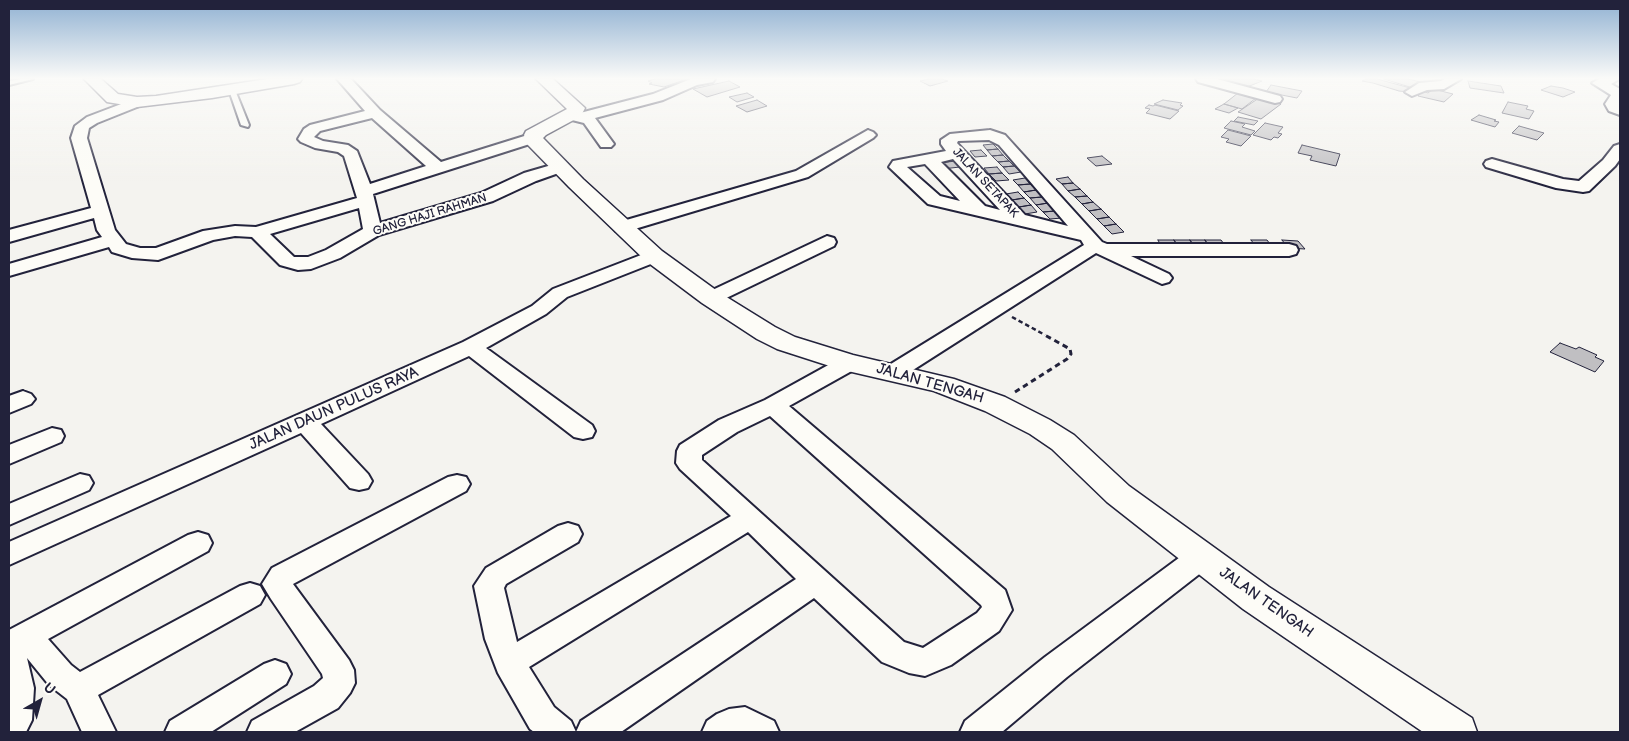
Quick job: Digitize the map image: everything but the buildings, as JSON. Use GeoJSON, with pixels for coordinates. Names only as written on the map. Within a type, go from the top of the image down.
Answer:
{"type":"FeatureCollection","features":[{"type":"Feature","properties":{"kind":"main road"},"geometry":{"type":"LineString","coordinates":[[534,138],[534,135],[539,131],[577,116]]}},
{"type":"Feature","properties":{"kind":"main road","name":"JALAN TENGAH"},"geometry":{"type":"LineString","coordinates":[[534,138],[560,167],[622,227],[654,256],[710,298],[766,333],[786,343],[848,363],[894,372],[944,385],[995,404],[1040,427],[1063,442],[1118,494],[1256,598],[1457,732]]}},
{"type":"Feature","properties":{"kind":"street"},"geometry":{"type":"LineString","coordinates":[[108,114],[82,126],[79,138],[106,230],[119,248],[139,254],[158,254],[209,235],[235,231],[257,232],[365,196],[438,168],[534,138]]}},
{"type":"Feature","properties":{"kind":"street"},"geometry":{"type":"LineString","coordinates":[[373,114],[315,128],[306,135],[306,140],[342,148],[351,154],[365,196],[373,231]]}},
{"type":"Feature","properties":{"kind":"street"},"geometry":{"type":"LineString","coordinates":[[376,114],[438,168]]}},
{"type":"Feature","properties":{"kind":"street"},"geometry":{"type":"LineString","coordinates":[[577,116],[587,114]]}},
{"type":"Feature","properties":{"kind":"street"},"geometry":{"type":"LineString","coordinates":[[577,116],[592,123],[606,144]]}},
{"type":"Feature","properties":{"kind":"street"},"geometry":{"type":"LineString","coordinates":[[622,227],[802,174],[868,135]]}},
{"type":"Feature","properties":{"kind":"street","name":"JALAN SETAPAK"},"geometry":{"type":"LineString","coordinates":[[1095,244],[1000,138],[990,135],[955,137],[948,140],[957,154],[1019,219],[1095,244],[1290,250]]}},
{"type":"Feature","properties":{"kind":"street"},"geometry":{"type":"LineString","coordinates":[[1492,164],[1562,184],[1583,187],[1609,163],[1620,149]]}},
{"type":"Feature","properties":{"kind":"street"},"geometry":{"type":"LineString","coordinates":[[957,154],[899,164],[897,167],[934,200],[1019,219]]}},
{"type":"Feature","properties":{"kind":"street"},"geometry":{"type":"LineString","coordinates":[[929,159],[978,210]]}},
{"type":"Feature","properties":{"kind":"street","name":"GANG HAJI RAHMAN"},"geometry":{"type":"LineString","coordinates":[[257,232],[287,261],[298,264],[311,263],[333,254],[373,231],[487,198],[530,177],[560,167]]}},
{"type":"Feature","properties":{"kind":"street"},"geometry":{"type":"LineString","coordinates":[[9,236],[100,211]]}},
{"type":"Feature","properties":{"kind":"street"},"geometry":{"type":"LineString","coordinates":[[9,270],[113,240]]}},
{"type":"Feature","properties":{"kind":"street"},"geometry":{"type":"LineString","coordinates":[[710,298],[827,242]]}},
{"type":"Feature","properties":{"kind":"street"},"geometry":{"type":"LineString","coordinates":[[894,372],[1095,244],[1162,278]]}},
{"type":"Feature","properties":{"kind":"street","name":"JALAN DAUN PULUS RAYA"},"geometry":{"type":"LineString","coordinates":[[9,554],[471,347],[539,310],[560,293],[654,256]]}},
{"type":"Feature","properties":{"kind":"street"},"geometry":{"type":"LineString","coordinates":[[471,347],[583,431]]}},
{"type":"Feature","properties":{"kind":"street"},"geometry":{"type":"LineString","coordinates":[[773,405],[995,599],[997,610],[988,622],[940,655],[925,662],[908,659],[893,652],[689,463],[690,451],[728,426],[773,405],[848,363]]}},
{"type":"Feature","properties":{"kind":"street"},"geometry":{"type":"LineString","coordinates":[[304,422],[359,481]]}},
{"type":"Feature","properties":{"kind":"street"},"geometry":{"type":"LineString","coordinates":[[9,455],[52,436]]}},
{"type":"Feature","properties":{"kind":"street"},"geometry":{"type":"LineString","coordinates":[[9,515],[80,483]]}},
{"type":"Feature","properties":{"kind":"street"},"geometry":{"type":"LineString","coordinates":[[264,732],[326,697],[339,683],[338,670],[277,584],[282,576],[457,484]]}},
{"type":"Feature","properties":{"kind":"street"},"geometry":{"type":"LineString","coordinates":[[509,663],[750,518]]}},
{"type":"Feature","properties":{"kind":"street"},"geometry":{"type":"LineString","coordinates":[[558,732],[542,718],[509,663],[500,639],[489,586],[496,576],[568,534]]}},
{"type":"Feature","properties":{"kind":"street"},"geometry":{"type":"LineString","coordinates":[[14,643],[198,543]]}},
{"type":"Feature","properties":{"kind":"street"},"geometry":{"type":"LineString","coordinates":[[977,732],[1056,667],[1156,594],[1201,557]]}},
{"type":"Feature","properties":{"kind":"street"},"geometry":{"type":"LineString","coordinates":[[593,732],[816,582]]}},
{"type":"Feature","properties":{"kind":"street"},"geometry":{"type":"LineString","coordinates":[[78,689],[250,595]]}},
{"type":"Feature","properties":{"kind":"street"},"geometry":{"type":"LineString","coordinates":[[14,643],[78,689],[99,732]]}},
{"type":"Feature","properties":{"kind":"street"},"geometry":{"type":"LineString","coordinates":[[9,727],[15,720],[13,691],[14,643]]}},
{"type":"Feature","properties":{"kind":"street"},"geometry":{"type":"LineString","coordinates":[[182,732],[275,674]]}},
{"type":"Feature","properties":{"kind":"street"},"geometry":{"type":"LineString","coordinates":[[719,732],[728,725],[745,723],[762,732]]}},
{"type":"Feature","properties":{"kind":"lane"},"geometry":{"type":"LineString","coordinates":[[241,114],[245,124]]}},
{"type":"Feature","properties":{"kind":"path"},"geometry":{"type":"LineString","coordinates":[[994,308],[1063,345],[1070,350],[1071,354],[1067,359],[995,404]]}}]}
